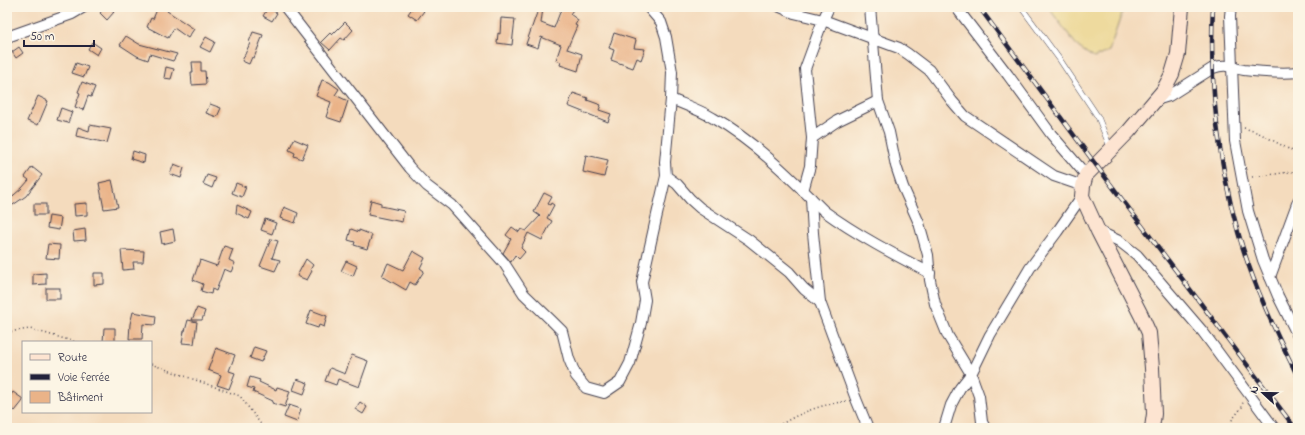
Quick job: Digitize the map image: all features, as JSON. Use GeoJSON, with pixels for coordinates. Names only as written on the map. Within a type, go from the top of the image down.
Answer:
{"type":"FeatureCollection","features":[{"type":"Feature","properties":{"kind":"street"},"geometry":{"type":"LineString","coordinates":[[7,37],[72,14],[84,7]]}},
{"type":"Feature","properties":{"kind":"street"},"geometry":{"type":"LineString","coordinates":[[286,7],[410,168],[427,186],[452,205],[504,263],[524,294],[562,331],[569,359],[576,376],[586,388],[604,393],[620,382],[630,364],[641,323],[645,300],[642,282],[666,176],[665,162],[672,72],[666,37],[661,22],[648,7]]}},
{"type":"Feature","properties":{"kind":"street"},"geometry":{"type":"LineString","coordinates":[[780,7],[794,13],[823,20],[899,48],[929,70],[965,116],[1054,176],[1084,186]]}},
{"type":"Feature","properties":{"kind":"street"},"geometry":{"type":"LineString","coordinates":[[803,191],[810,166],[812,138],[805,69],[829,7]]}},
{"type":"Feature","properties":{"kind":"street"},"geometry":{"type":"LineString","coordinates":[[870,7],[878,101],[889,132],[899,173],[919,223],[928,255],[935,304],[948,336],[971,374],[979,396],[984,428]]}},
{"type":"Feature","properties":{"kind":"street"},"geometry":{"type":"LineString","coordinates":[[956,7],[1051,134],[1084,186],[1098,231],[1141,315],[1148,333],[1152,368],[1154,414],[1152,428]]}},
{"type":"Feature","properties":{"kind":"street"},"geometry":{"type":"LineString","coordinates":[[944,428],[960,388],[971,374],[990,336],[1030,268],[1057,232],[1084,186],[1111,150],[1163,91],[1172,74],[1178,54],[1182,7]]}},
{"type":"Feature","properties":{"kind":"street"},"geometry":{"type":"LineString","coordinates":[[1231,7],[1230,16],[1235,141],[1248,211],[1263,260],[1278,296],[1298,336]]}},
{"type":"Feature","properties":{"kind":"street"},"geometry":{"type":"LineString","coordinates":[[1154,101],[1169,96],[1213,68],[1225,65],[1244,70],[1286,73],[1298,72]]}},
{"type":"Feature","properties":{"kind":"street"},"geometry":{"type":"LineString","coordinates":[[671,99],[712,117],[738,134],[776,165],[824,211],[851,230],[890,253],[930,273]]}},
{"type":"Feature","properties":{"kind":"street"},"geometry":{"type":"LineString","coordinates":[[812,138],[837,121],[878,101]]}},
{"type":"Feature","properties":{"kind":"street"},"geometry":{"type":"LineString","coordinates":[[666,176],[677,184],[700,208],[749,240],[789,272],[804,289],[820,302]]}},
{"type":"Feature","properties":{"kind":"street"},"geometry":{"type":"LineString","coordinates":[[811,198],[820,302],[868,428]]}},
{"type":"Feature","properties":{"kind":"street"},"geometry":{"type":"LineString","coordinates":[[1270,277],[1298,201]]}},
{"type":"Feature","properties":{"kind":"street"},"geometry":{"type":"LineString","coordinates":[[1098,231],[1119,241],[1137,254],[1203,332],[1274,428]]}},
{"type":"Feature","properties":{"kind":"lane"},"geometry":{"type":"LineString","coordinates":[[1021,7],[1060,60],[1098,117],[1111,150]]}},
{"type":"Feature","properties":{"kind":"path"},"geometry":{"type":"LineString","coordinates":[[1234,125],[1259,134],[1298,154]]}},
{"type":"Feature","properties":{"kind":"path"},"geometry":{"type":"LineString","coordinates":[[1242,178],[1298,171]]}},
{"type":"Feature","properties":{"kind":"path"},"geometry":{"type":"LineString","coordinates":[[7,332],[30,329],[72,341]]}},
{"type":"Feature","properties":{"kind":"path"},"geometry":{"type":"LineString","coordinates":[[152,364],[240,396],[263,427]]}},
{"type":"Feature","properties":{"kind":"path"},"geometry":{"type":"LineString","coordinates":[[1230,428],[1232,420],[1242,406],[1246,390]]}},
{"type":"Feature","properties":{"kind":"path"},"geometry":{"type":"LineString","coordinates":[[770,428],[776,427],[800,414],[823,405],[856,399]]}},
{"type":"Feature","properties":{"kind":"path"},"geometry":{"type":"LineString","coordinates":[[259,428],[266,428]]}},
{"type":"Feature","properties":{"kind":"sand"},"geometry":{"type":"Polygon","coordinates":[[[1048,7],[1124,7],[1109,51],[1094,58],[1078,47],[1048,7]]]}},
{"type":"Feature","properties":{"kind":"building"},"geometry":{"type":"Polygon","coordinates":[[[105,7],[109,7],[114,12],[107,20],[100,13],[105,7]]]}},
{"type":"Feature","properties":{"kind":"building"},"geometry":{"type":"Polygon","coordinates":[[[158,7],[168,9],[167,11],[194,29],[188,38],[174,28],[168,38],[147,27],[151,18],[153,19],[158,7]]]}},
{"type":"Feature","properties":{"kind":"building"},"geometry":{"type":"Polygon","coordinates":[[[413,7],[419,7],[424,11],[417,20],[408,14],[413,7]]]}},
{"type":"Feature","properties":{"kind":"building"},"geometry":{"type":"Polygon","coordinates":[[[539,7],[543,8],[541,23],[554,28],[562,7],[575,7],[570,14],[578,20],[575,25],[577,26],[567,49],[582,54],[578,71],[560,65],[561,62],[556,60],[561,45],[541,37],[538,48],[526,44],[539,7]]]}},
{"type":"Feature","properties":{"kind":"building"},"geometry":{"type":"Polygon","coordinates":[[[268,8],[277,13],[272,21],[263,16],[268,8]]]}},
{"type":"Feature","properties":{"kind":"building"},"geometry":{"type":"Polygon","coordinates":[[[501,18],[515,19],[512,45],[497,43],[498,33],[500,34],[501,18]]]}},
{"type":"Feature","properties":{"kind":"building"},"geometry":{"type":"Polygon","coordinates":[[[345,22],[353,30],[344,40],[341,38],[330,50],[321,42],[330,33],[332,35],[345,22]]]}},
{"type":"Feature","properties":{"kind":"building"},"geometry":{"type":"Polygon","coordinates":[[[253,32],[263,35],[254,58],[252,57],[249,64],[242,61],[253,32]]]}},
{"type":"Feature","properties":{"kind":"building"},"geometry":{"type":"Polygon","coordinates":[[[614,33],[636,40],[634,48],[645,49],[641,60],[637,58],[633,68],[611,60],[614,50],[609,48],[614,33]]]}},
{"type":"Feature","properties":{"kind":"building"},"geometry":{"type":"Polygon","coordinates":[[[126,36],[139,44],[177,54],[173,61],[150,54],[148,60],[137,56],[120,45],[126,36]]]}},
{"type":"Feature","properties":{"kind":"building"},"geometry":{"type":"Polygon","coordinates":[[[206,37],[215,42],[210,52],[200,47],[206,37]]]}},
{"type":"Feature","properties":{"kind":"building"},"geometry":{"type":"Polygon","coordinates":[[[92,42],[101,48],[97,55],[88,49],[92,42]]]}},
{"type":"Feature","properties":{"kind":"building"},"geometry":{"type":"Polygon","coordinates":[[[19,47],[23,53],[16,58],[12,52],[19,47]]]}},
{"type":"Feature","properties":{"kind":"building"},"geometry":{"type":"Polygon","coordinates":[[[192,62],[201,62],[201,71],[205,71],[206,84],[192,85],[192,62]]]}},
{"type":"Feature","properties":{"kind":"building"},"geometry":{"type":"Polygon","coordinates":[[[76,63],[88,67],[84,77],[72,73],[76,63]]]}},
{"type":"Feature","properties":{"kind":"building"},"geometry":{"type":"Polygon","coordinates":[[[166,67],[174,69],[171,79],[164,78],[166,67]]]}},
{"type":"Feature","properties":{"kind":"building"},"geometry":{"type":"Polygon","coordinates":[[[322,80],[329,82],[339,89],[335,95],[348,101],[341,122],[326,117],[331,102],[316,96],[322,80]]]}},
{"type":"Feature","properties":{"kind":"building"},"geometry":{"type":"Polygon","coordinates":[[[82,82],[95,87],[91,97],[88,96],[83,110],[75,107],[82,82]]]}},
{"type":"Feature","properties":{"kind":"building"},"geometry":{"type":"Polygon","coordinates":[[[573,93],[588,98],[587,100],[601,105],[599,110],[611,114],[608,122],[568,106],[573,93]]]}},
{"type":"Feature","properties":{"kind":"building"},"geometry":{"type":"Polygon","coordinates":[[[38,96],[48,101],[38,125],[27,121],[38,96]]]}},
{"type":"Feature","properties":{"kind":"building"},"geometry":{"type":"Polygon","coordinates":[[[210,104],[221,108],[217,117],[206,113],[210,104]]]}},
{"type":"Feature","properties":{"kind":"building"},"geometry":{"type":"Polygon","coordinates":[[[61,108],[72,112],[68,123],[57,120],[61,108]]]}},
{"type":"Feature","properties":{"kind":"building"},"geometry":{"type":"Polygon","coordinates":[[[90,125],[111,129],[107,143],[76,136],[78,127],[89,131],[90,125]]]}},
{"type":"Feature","properties":{"kind":"building"},"geometry":{"type":"Polygon","coordinates":[[[294,139],[308,145],[302,159],[294,156],[295,153],[289,150],[294,139]]]}},
{"type":"Feature","properties":{"kind":"building"},"geometry":{"type":"Polygon","coordinates":[[[133,151],[145,155],[144,163],[131,159],[133,151]]]}},
{"type":"Feature","properties":{"kind":"building"},"geometry":{"type":"Polygon","coordinates":[[[586,155],[608,160],[604,177],[583,172],[586,155]]]}},
{"type":"Feature","properties":{"kind":"building"},"geometry":{"type":"Polygon","coordinates":[[[174,164],[184,168],[181,178],[170,174],[174,164]]]}},
{"type":"Feature","properties":{"kind":"building"},"geometry":{"type":"Polygon","coordinates":[[[32,167],[42,175],[26,196],[7,209],[7,201],[29,180],[25,177],[32,167]]]}},
{"type":"Feature","properties":{"kind":"building"},"geometry":{"type":"Polygon","coordinates":[[[207,175],[216,178],[212,188],[203,184],[207,175]]]}},
{"type":"Feature","properties":{"kind":"building"},"geometry":{"type":"Polygon","coordinates":[[[112,180],[118,207],[104,209],[99,183],[112,180]]]}},
{"type":"Feature","properties":{"kind":"building"},"geometry":{"type":"Polygon","coordinates":[[[236,183],[246,187],[242,197],[232,193],[236,183]]]}},
{"type":"Feature","properties":{"kind":"building"},"geometry":{"type":"Polygon","coordinates":[[[544,193],[552,197],[548,204],[550,205],[551,203],[554,205],[547,218],[552,221],[542,240],[528,233],[521,248],[525,252],[519,259],[515,255],[511,262],[503,253],[511,239],[506,235],[512,227],[519,232],[521,229],[526,231],[540,216],[534,212],[544,193]]]}},
{"type":"Feature","properties":{"kind":"building"},"geometry":{"type":"Polygon","coordinates":[[[371,200],[381,203],[381,206],[404,211],[402,222],[368,215],[371,200]]]}},
{"type":"Feature","properties":{"kind":"building"},"geometry":{"type":"Polygon","coordinates":[[[87,203],[87,215],[75,216],[74,204],[87,203]]]}},
{"type":"Feature","properties":{"kind":"building"},"geometry":{"type":"Polygon","coordinates":[[[34,204],[46,204],[46,215],[34,215],[34,204]]]}},
{"type":"Feature","properties":{"kind":"building"},"geometry":{"type":"Polygon","coordinates":[[[237,205],[252,212],[249,219],[236,213],[237,205]]]}},
{"type":"Feature","properties":{"kind":"building"},"geometry":{"type":"Polygon","coordinates":[[[284,207],[298,213],[295,223],[280,218],[284,207]]]}},
{"type":"Feature","properties":{"kind":"building"},"geometry":{"type":"Polygon","coordinates":[[[49,216],[61,218],[59,230],[47,228],[49,216]]]}},
{"type":"Feature","properties":{"kind":"building"},"geometry":{"type":"Polygon","coordinates":[[[265,219],[276,223],[272,234],[261,230],[265,219]]]}},
{"type":"Feature","properties":{"kind":"building"},"geometry":{"type":"Polygon","coordinates":[[[85,229],[86,240],[74,241],[73,231],[85,229]]]}},
{"type":"Feature","properties":{"kind":"building"},"geometry":{"type":"Polygon","coordinates":[[[173,229],[175,241],[162,244],[160,232],[173,229]]]}},
{"type":"Feature","properties":{"kind":"building"},"geometry":{"type":"Polygon","coordinates":[[[351,229],[359,232],[359,230],[372,235],[367,249],[354,245],[355,242],[348,240],[351,229]]]}},
{"type":"Feature","properties":{"kind":"building"},"geometry":{"type":"Polygon","coordinates":[[[271,239],[278,241],[272,258],[280,260],[275,271],[260,266],[271,239]]]}},
{"type":"Feature","properties":{"kind":"building"},"geometry":{"type":"Polygon","coordinates":[[[48,244],[60,245],[59,259],[46,258],[48,244]]]}},
{"type":"Feature","properties":{"kind":"building"},"geometry":{"type":"Polygon","coordinates":[[[224,246],[233,249],[229,260],[235,263],[231,272],[224,269],[216,291],[212,289],[211,294],[201,291],[203,284],[193,280],[200,260],[217,266],[224,246]]]}},
{"type":"Feature","properties":{"kind":"building"},"geometry":{"type":"Polygon","coordinates":[[[121,250],[144,251],[143,262],[133,262],[134,269],[123,270],[121,250]]]}},
{"type":"Feature","properties":{"kind":"building"},"geometry":{"type":"Polygon","coordinates":[[[413,251],[425,258],[420,268],[424,271],[415,285],[410,282],[406,290],[382,276],[388,263],[403,270],[413,251]]]}},
{"type":"Feature","properties":{"kind":"building"},"geometry":{"type":"Polygon","coordinates":[[[306,259],[313,265],[310,270],[312,271],[307,280],[297,276],[306,259]]]}},
{"type":"Feature","properties":{"kind":"building"},"geometry":{"type":"Polygon","coordinates":[[[346,261],[357,266],[353,276],[341,271],[346,261]]]}},
{"type":"Feature","properties":{"kind":"building"},"geometry":{"type":"Polygon","coordinates":[[[46,273],[46,284],[33,285],[33,274],[46,273]]]}},
{"type":"Feature","properties":{"kind":"building"},"geometry":{"type":"Polygon","coordinates":[[[94,273],[104,273],[104,284],[94,285],[94,273]]]}},
{"type":"Feature","properties":{"kind":"building"},"geometry":{"type":"Polygon","coordinates":[[[46,288],[60,288],[60,299],[46,299],[46,288]]]}},
{"type":"Feature","properties":{"kind":"building"},"geometry":{"type":"Polygon","coordinates":[[[197,308],[205,311],[202,320],[192,320],[197,308]]]}},
{"type":"Feature","properties":{"kind":"building"},"geometry":{"type":"Polygon","coordinates":[[[311,310],[327,316],[324,327],[319,325],[318,328],[306,324],[311,310]]]}},
{"type":"Feature","properties":{"kind":"building"},"geometry":{"type":"Polygon","coordinates":[[[133,312],[156,316],[155,325],[143,324],[142,339],[129,339],[130,324],[133,312]]]}},
{"type":"Feature","properties":{"kind":"building"},"geometry":{"type":"Polygon","coordinates":[[[188,320],[197,322],[194,344],[182,343],[188,320]]]}},
{"type":"Feature","properties":{"kind":"building"},"geometry":{"type":"Polygon","coordinates":[[[104,328],[115,328],[115,341],[103,341],[104,328]]]}},
{"type":"Feature","properties":{"kind":"building"},"geometry":{"type":"Polygon","coordinates":[[[254,347],[266,351],[261,362],[250,358],[254,347]]]}},
{"type":"Feature","properties":{"kind":"building"},"geometry":{"type":"Polygon","coordinates":[[[216,348],[235,355],[229,371],[235,373],[229,389],[217,385],[221,375],[208,370],[216,348]]]}},
{"type":"Feature","properties":{"kind":"building"},"geometry":{"type":"Polygon","coordinates":[[[352,355],[368,361],[359,387],[338,379],[336,385],[325,381],[330,368],[345,374],[352,355]]]}},
{"type":"Feature","properties":{"kind":"building"},"geometry":{"type":"Polygon","coordinates":[[[250,377],[260,380],[259,382],[276,390],[277,387],[290,391],[285,407],[272,403],[273,401],[253,392],[254,389],[247,387],[250,377]]]}},
{"type":"Feature","properties":{"kind":"building"},"geometry":{"type":"Polygon","coordinates":[[[297,379],[308,383],[304,394],[293,390],[297,379]]]}},
{"type":"Feature","properties":{"kind":"building"},"geometry":{"type":"Polygon","coordinates":[[[13,392],[22,398],[22,402],[15,411],[7,405],[7,400],[13,392]]]}},
{"type":"Feature","properties":{"kind":"building"},"geometry":{"type":"Polygon","coordinates":[[[360,402],[367,407],[363,414],[355,409],[360,402]]]}},
{"type":"Feature","properties":{"kind":"building"},"geometry":{"type":"Polygon","coordinates":[[[289,405],[301,409],[297,422],[284,417],[289,405]]]}},
{"type":"Feature","properties":{"kind":"railway"},"geometry":{"type":"LineString","coordinates":[[979,7],[1096,165],[1295,428]]}},
{"type":"Feature","properties":{"kind":"railway"},"geometry":{"type":"LineString","coordinates":[[1213,7],[1212,63],[1216,121],[1231,205],[1238,232],[1257,288],[1298,377]]}}]}
